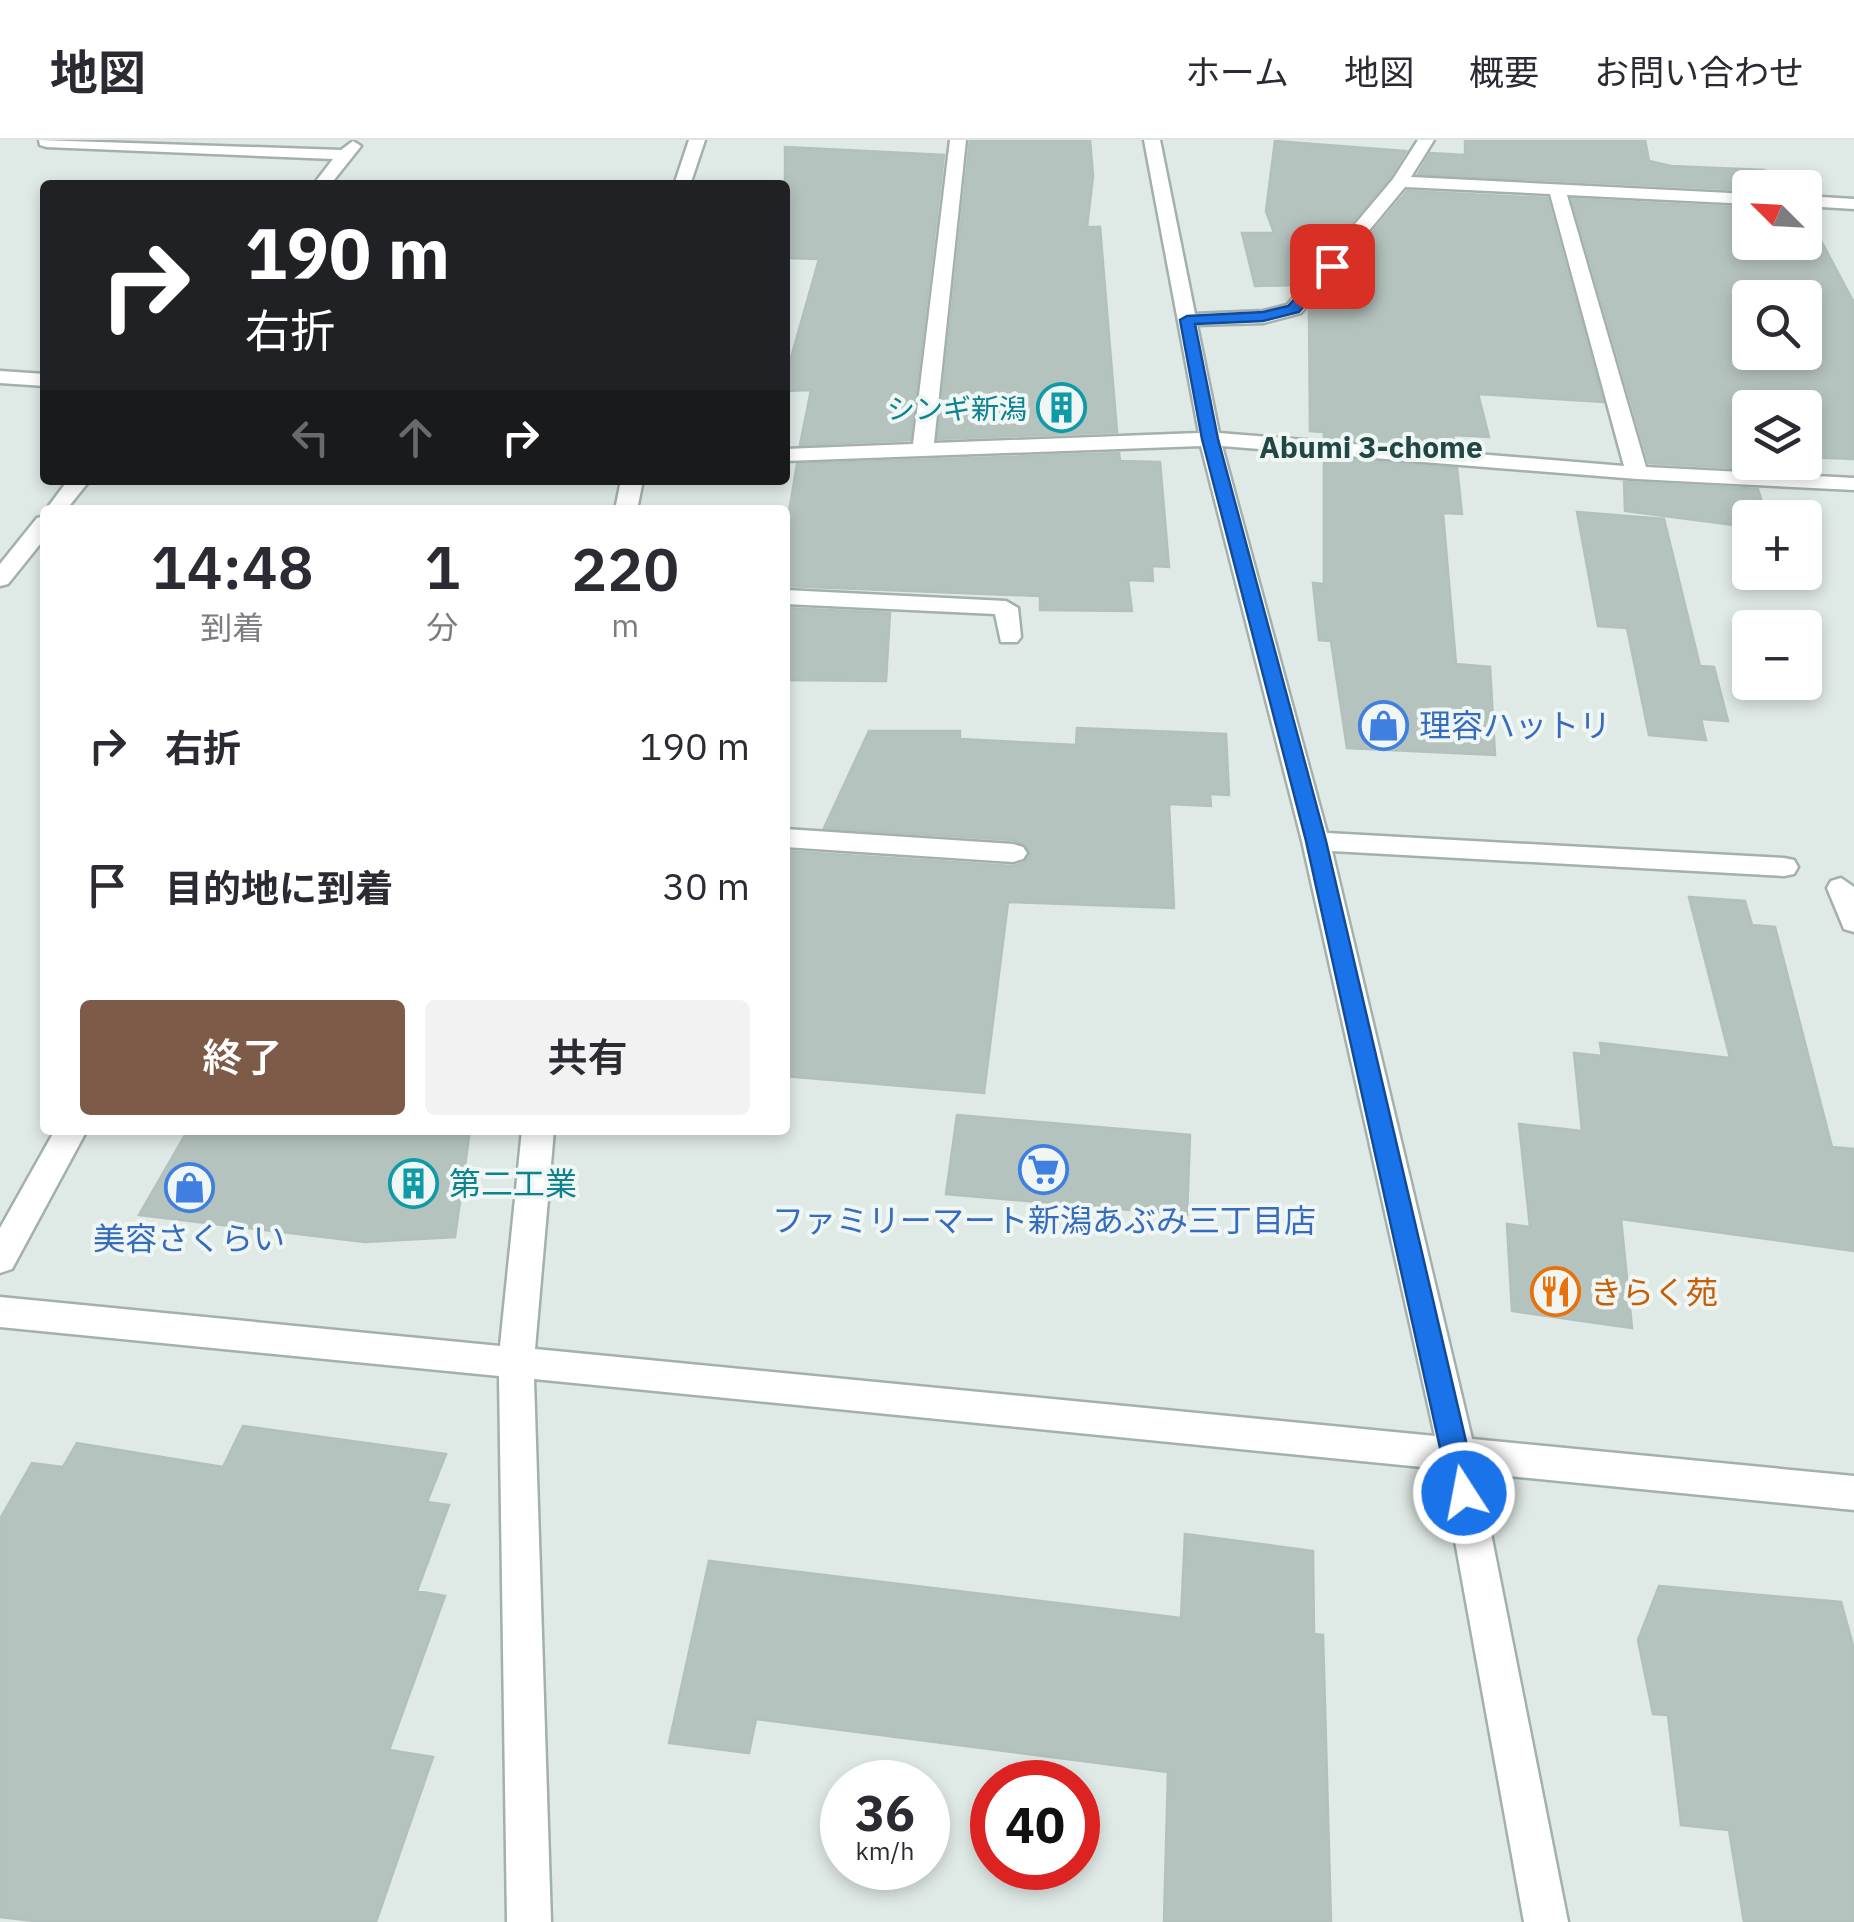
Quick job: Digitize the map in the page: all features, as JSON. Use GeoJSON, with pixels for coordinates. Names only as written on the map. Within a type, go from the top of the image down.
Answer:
{"type":"FeatureCollection","features":[{"type":"Feature","properties":{"kind":"street"},"geometry":{"type":"LineString","coordinates":[[325,180],[358,140]]}},
{"type":"Feature","properties":{"kind":"street"},"geometry":{"type":"LineString","coordinates":[[684,180],[697,140]]}},
{"type":"Feature","properties":{"kind":"street"},"geometry":{"type":"LineString","coordinates":[[924,451],[958,140]]}},
{"type":"Feature","properties":{"kind":"street"},"geometry":{"type":"LineString","coordinates":[[1152,140],[1210,439],[1316,841],[1457,1454],[1546,1922]]}},
{"type":"Feature","properties":{"kind":"street"},"geometry":{"type":"LineString","coordinates":[[1187,320],[1263,317],[1294,309],[1400,182],[1426,140]]}},
{"type":"Feature","properties":{"kind":"street"},"geometry":{"type":"LineString","coordinates":[[46,142],[345,156]]}},
{"type":"Feature","properties":{"kind":"street"},"geometry":{"type":"LineString","coordinates":[[1400,182],[1732,198]]}},
{"type":"Feature","properties":{"kind":"street"},"geometry":{"type":"LineString","coordinates":[[1556,190],[1637,473]]}},
{"type":"Feature","properties":{"kind":"street"},"geometry":{"type":"LineString","coordinates":[[1822,203],[1847,204],[1854,227]]}},
{"type":"Feature","properties":{"kind":"street"},"geometry":{"type":"LineString","coordinates":[[0,377],[40,377]]}},
{"type":"Feature","properties":{"kind":"street"},"geometry":{"type":"LineString","coordinates":[[790,454],[1210,439],[1637,473],[1854,484]]}},
{"type":"Feature","properties":{"kind":"street"},"geometry":{"type":"LineString","coordinates":[[59,505],[75,485]]}},
{"type":"Feature","properties":{"kind":"street"},"geometry":{"type":"LineString","coordinates":[[0,579],[40,528]]}},
{"type":"Feature","properties":{"kind":"street"},"geometry":{"type":"LineString","coordinates":[[790,597],[1006,608],[1010,637]]}},
{"type":"Feature","properties":{"kind":"street"},"geometry":{"type":"LineString","coordinates":[[790,838],[1012,852]]}},
{"type":"Feature","properties":{"kind":"street"},"geometry":{"type":"LineString","coordinates":[[1316,841],[1784,866]]}},
{"type":"Feature","properties":{"kind":"street"},"geometry":{"type":"LineString","coordinates":[[1841,888],[1854,922]]}},
{"type":"Feature","properties":{"kind":"street"},"geometry":{"type":"LineString","coordinates":[[0,1259],[67,1135]]}},
{"type":"Feature","properties":{"kind":"street"},"geometry":{"type":"LineString","coordinates":[[529,1922],[516,1362],[538,1135]]}},
{"type":"Feature","properties":{"kind":"street"},"geometry":{"type":"LineString","coordinates":[[0,1312],[1854,1493]]}},
{"type":"Feature","properties":{"kind":"building"},"geometry":{"type":"Polygon","coordinates":[[[970,140],[1090,140],[1093,176],[1087,227],[1100,227],[1117,432],[938,439],[970,140]]]}},
{"type":"Feature","properties":{"kind":"building"},"geometry":{"type":"Polygon","coordinates":[[[1465,140],[1645,140],[1649,161],[1671,166],[1764,170],[1732,170],[1732,189],[1418,174],[1430,153],[1465,155],[1465,140]]]}},
{"type":"Feature","properties":{"kind":"building"},"geometry":{"type":"Polygon","coordinates":[[[1275,141],[1406,151],[1390,177],[1299,285],[1255,286],[1242,233],[1274,233],[1266,211],[1275,141]]]}},
{"type":"Feature","properties":{"kind":"building"},"geometry":{"type":"Polygon","coordinates":[[[785,147],[944,155],[910,440],[800,445],[811,390],[790,391],[790,361],[819,259],[790,258],[790,180],[785,180],[785,147]]]}},
{"type":"Feature","properties":{"kind":"building"},"geometry":{"type":"Polygon","coordinates":[[[1407,191],[1547,198],[1603,402],[1478,394],[1489,437],[1453,435],[1455,448],[1324,438],[1324,432],[1310,431],[1309,309],[1407,191]]]}},
{"type":"Feature","properties":{"kind":"building"},"geometry":{"type":"Polygon","coordinates":[[[1572,199],[1732,207],[1732,260],[1822,260],[1822,243],[1854,303],[1854,459],[1822,458],[1822,390],[1732,390],[1732,468],[1649,463],[1572,199]]]}},
{"type":"Feature","properties":{"kind":"building"},"geometry":{"type":"Polygon","coordinates":[[[1119,453],[1120,461],[1160,462],[1169,567],[1152,566],[1153,581],[1128,580],[1132,611],[1040,610],[1040,596],[790,586],[790,506],[797,464],[1119,453]]]}},
{"type":"Feature","properties":{"kind":"building"},"geometry":{"type":"Polygon","coordinates":[[[1324,458],[1457,468],[1462,514],[1443,513],[1456,664],[1490,667],[1495,755],[1347,748],[1331,641],[1319,640],[1313,583],[1324,584],[1324,458]]]}},
{"type":"Feature","properties":{"kind":"building"},"geometry":{"type":"Polygon","coordinates":[[[1624,482],[1758,489],[1761,500],[1732,500],[1732,525],[1625,511],[1624,482]]]}},
{"type":"Feature","properties":{"kind":"building"},"geometry":{"type":"Polygon","coordinates":[[[1577,512],[1664,519],[1700,666],[1714,667],[1728,721],[1701,719],[1706,740],[1649,735],[1627,628],[1598,626],[1577,512]]]}},
{"type":"Feature","properties":{"kind":"building"},"geometry":{"type":"Polygon","coordinates":[[[790,608],[890,613],[886,681],[790,680],[790,608]]]}},
{"type":"Feature","properties":{"kind":"building"},"geometry":{"type":"Polygon","coordinates":[[[1077,728],[1226,734],[1229,795],[1210,794],[1211,806],[1169,804],[1174,908],[1008,902],[984,1093],[790,1076],[790,851],[1013,866],[1024,863],[1030,855],[1026,845],[1013,840],[824,828],[869,731],[960,731],[960,739],[1076,745],[1077,728]]]}},
{"type":"Feature","properties":{"kind":"building"},"geometry":{"type":"Polygon","coordinates":[[[1689,897],[1745,901],[1752,925],[1775,927],[1832,1147],[1854,1149],[1854,1251],[1621,1219],[1632,1328],[1512,1311],[1507,1224],[1530,1227],[1519,1124],[1582,1131],[1574,1053],[1602,1056],[1600,1043],[1730,1058],[1689,897]]]}},
{"type":"Feature","properties":{"kind":"building"},"geometry":{"type":"Polygon","coordinates":[[[957,1115],[1190,1135],[1187,1215],[946,1194],[957,1115]]]}},
{"type":"Feature","properties":{"kind":"building"},"geometry":{"type":"Polygon","coordinates":[[[185,1135],[469,1135],[455,1237],[365,1242],[139,1215],[185,1135]]]}},
{"type":"Feature","properties":{"kind":"building"},"geometry":{"type":"Polygon","coordinates":[[[243,1426],[446,1454],[427,1502],[449,1505],[417,1591],[445,1596],[389,1750],[433,1757],[376,1922],[42,1922],[0,1917],[0,1519],[32,1463],[63,1467],[77,1443],[223,1467],[243,1426]]]}},
{"type":"Feature","properties":{"kind":"building"},"geometry":{"type":"Polygon","coordinates":[[[1185,1534],[1313,1551],[1314,1634],[1323,1635],[1331,1922],[1164,1922],[1168,1772],[1100,1763],[1100,1760],[756,1719],[749,1753],[669,1743],[709,1561],[1181,1618],[1185,1534]]]}},
{"type":"Feature","properties":{"kind":"building"},"geometry":{"type":"Polygon","coordinates":[[[1659,1586],[1841,1602],[1854,1649],[1854,1922],[1744,1922],[1729,1830],[1681,1825],[1668,1715],[1653,1714],[1638,1640],[1659,1586]]]}},
{"type":"Feature","properties":{"kind":"place","name":"シンギ新潟"},"geometry":{"type":"Point","coordinates":[1062,408]}},
{"type":"Feature","properties":{"kind":"place","name":"理容ハットリ"},"geometry":{"type":"Point","coordinates":[1384,725]}},
{"type":"Feature","properties":{"kind":"place","name":"ファミリーマート新潟あぶみ三丁目店"},"geometry":{"type":"Point","coordinates":[1044,1170]}},
{"type":"Feature","properties":{"kind":"place","name":"第二工業"},"geometry":{"type":"Point","coordinates":[414,1183]}},
{"type":"Feature","properties":{"kind":"place","name":"美容さくらい"},"geometry":{"type":"Point","coordinates":[189,1188]}},
{"type":"Feature","properties":{"kind":"place","name":"きらく苑"},"geometry":{"type":"Point","coordinates":[1555,1292]}},
{"type":"Feature","properties":{"kind":"district","name":"Abumi 3-chome"},"geometry":{"type":"Point","coordinates":[1371,446]}},
{"type":"Feature","properties":{"kind":"route"},"geometry":{"type":"LineString","coordinates":[[1332,266],[1294,309],[1263,317],[1187,320],[1210,439],[1316,841],[1464,1493]]}}]}
